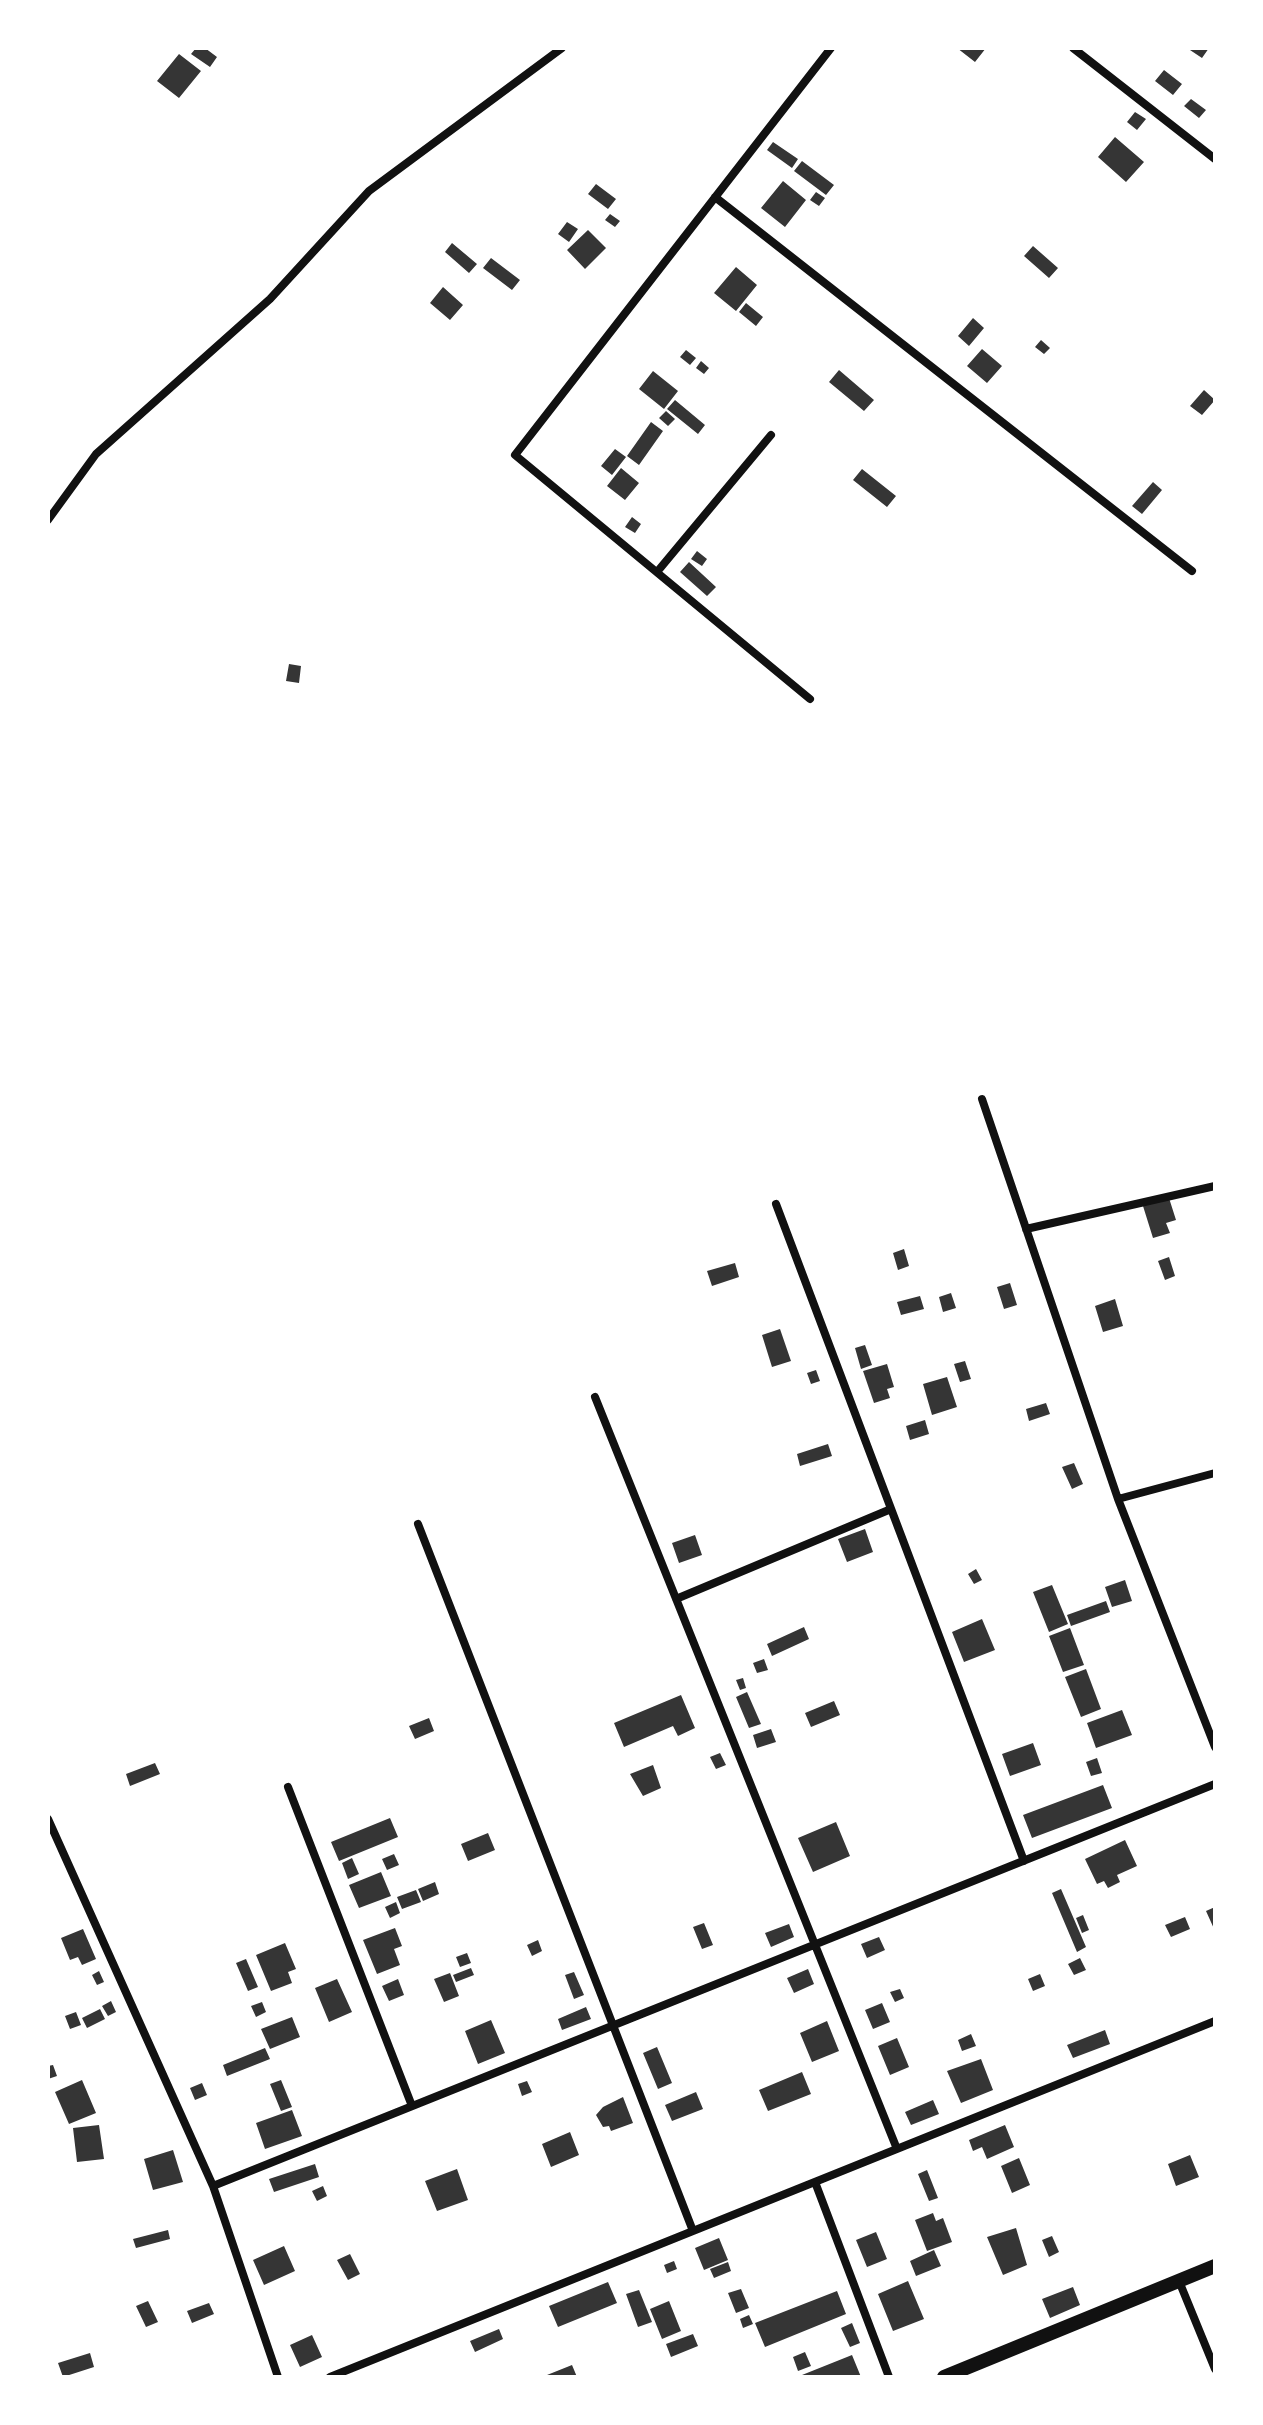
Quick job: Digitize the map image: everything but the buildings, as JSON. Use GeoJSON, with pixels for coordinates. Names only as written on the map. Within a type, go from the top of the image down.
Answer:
{"type":"FeatureCollection","features":[{"type":"Feature","properties":{"kind":"main road"},"geometry":{"type":"LineString","coordinates":[[944,2377],[1215,2266]]}},
{"type":"Feature","properties":{"kind":"street"},"geometry":{"type":"LineString","coordinates":[[48,520],[96,454],[270,299],[369,191],[562,48]]}},
{"type":"Feature","properties":{"kind":"street"},"geometry":{"type":"LineString","coordinates":[[810,699],[515,455],[831,48]]}},
{"type":"Feature","properties":{"kind":"street"},"geometry":{"type":"LineString","coordinates":[[1073,48],[1215,159]]}},
{"type":"Feature","properties":{"kind":"street"},"geometry":{"type":"LineString","coordinates":[[715,197],[1192,571]]}},
{"type":"Feature","properties":{"kind":"street"},"geometry":{"type":"LineString","coordinates":[[657,572],[771,435]]}},
{"type":"Feature","properties":{"kind":"street"},"geometry":{"type":"LineString","coordinates":[[982,1099],[1118,1499],[1215,1747]]}},
{"type":"Feature","properties":{"kind":"street"},"geometry":{"type":"LineString","coordinates":[[1026,1229],[1215,1186]]}},
{"type":"Feature","properties":{"kind":"street"},"geometry":{"type":"LineString","coordinates":[[776,1204],[1024,1861]]}},
{"type":"Feature","properties":{"kind":"street"},"geometry":{"type":"LineString","coordinates":[[595,1397],[897,2149]]}},
{"type":"Feature","properties":{"kind":"street"},"geometry":{"type":"LineString","coordinates":[[1118,1499],[1215,1473]]}},
{"type":"Feature","properties":{"kind":"street"},"geometry":{"type":"LineString","coordinates":[[676,1599],[891,1509]]}},
{"type":"Feature","properties":{"kind":"street"},"geometry":{"type":"LineString","coordinates":[[418,1524],[693,2231]]}},
{"type":"Feature","properties":{"kind":"street"},"geometry":{"type":"LineString","coordinates":[[213,2186],[1215,1784]]}},
{"type":"Feature","properties":{"kind":"street"},"geometry":{"type":"LineString","coordinates":[[288,1787],[412,2106]]}},
{"type":"Feature","properties":{"kind":"street"},"geometry":{"type":"LineString","coordinates":[[48,1819],[213,2186],[278,2377]]}},
{"type":"Feature","properties":{"kind":"street"},"geometry":{"type":"LineString","coordinates":[[330,2377],[1215,2021]]}},
{"type":"Feature","properties":{"kind":"street"},"geometry":{"type":"LineString","coordinates":[[815,2182],[889,2377]]}},
{"type":"Feature","properties":{"kind":"street"},"geometry":{"type":"LineString","coordinates":[[1179,2281],[1215,2369]]}}]}
